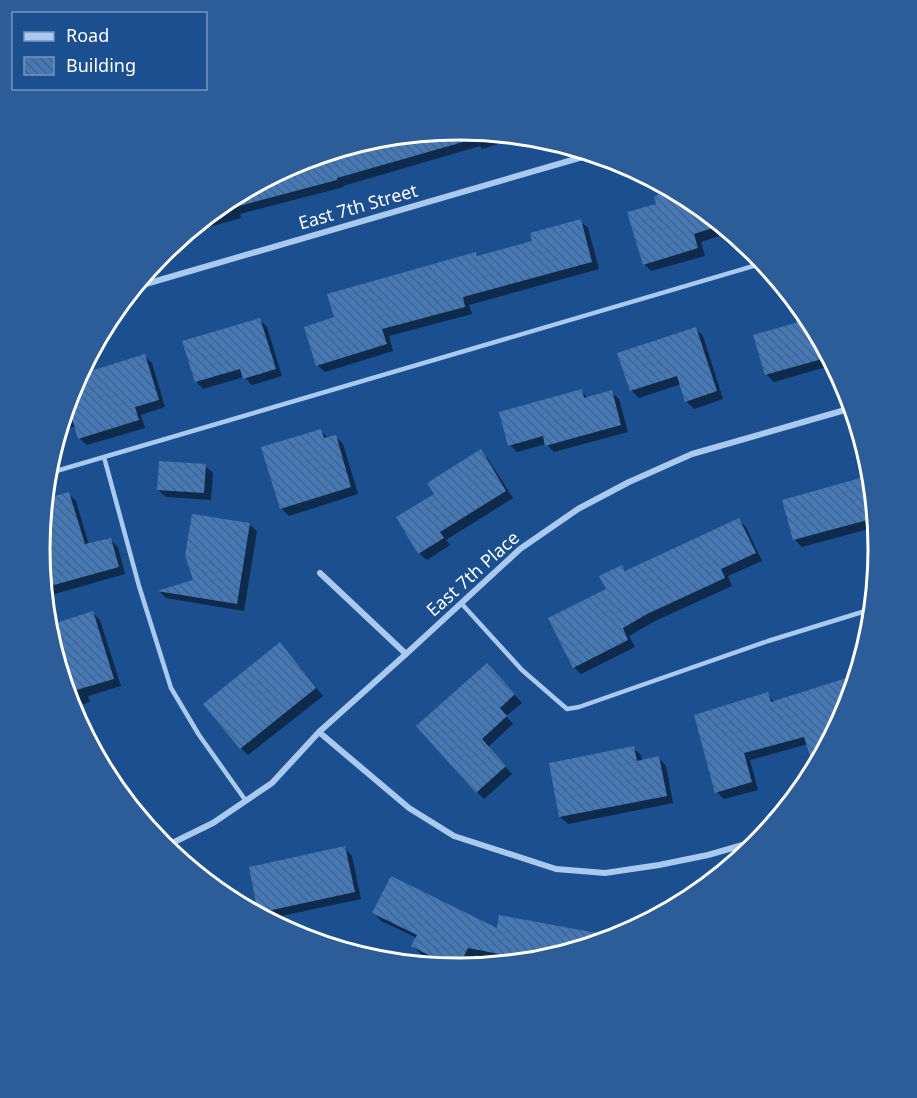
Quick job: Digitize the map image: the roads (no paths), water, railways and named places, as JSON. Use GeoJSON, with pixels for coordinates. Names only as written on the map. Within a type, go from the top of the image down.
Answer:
{"type":"FeatureCollection","features":[{"type":"Feature","properties":{"kind":"street","name":"East 7th Street"},"geometry":{"type":"LineString","coordinates":[[147,284],[576,158]]}},
{"type":"Feature","properties":{"kind":"street","name":"East 7th Place"},"geometry":{"type":"LineString","coordinates":[[174,842],[213,823],[272,783],[319,732],[520,549],[578,509],[629,482],[692,454],[843,411]]}},
{"type":"Feature","properties":{"kind":"street"},"geometry":{"type":"LineString","coordinates":[[320,573],[406,654]]}},
{"type":"Feature","properties":{"kind":"street"},"geometry":{"type":"LineString","coordinates":[[319,732],[409,808],[454,836],[556,868],[616,872],[708,855],[740,846]]}},
{"type":"Feature","properties":{"kind":"lane"},"geometry":{"type":"LineString","coordinates":[[57,471],[754,266]]}},
{"type":"Feature","properties":{"kind":"lane"},"geometry":{"type":"LineString","coordinates":[[104,457],[139,586],[171,688],[199,735],[246,801]]}},
{"type":"Feature","properties":{"kind":"lane"},"geometry":{"type":"LineString","coordinates":[[461,603],[522,670],[567,708],[579,707],[768,641],[863,612]]}}]}
